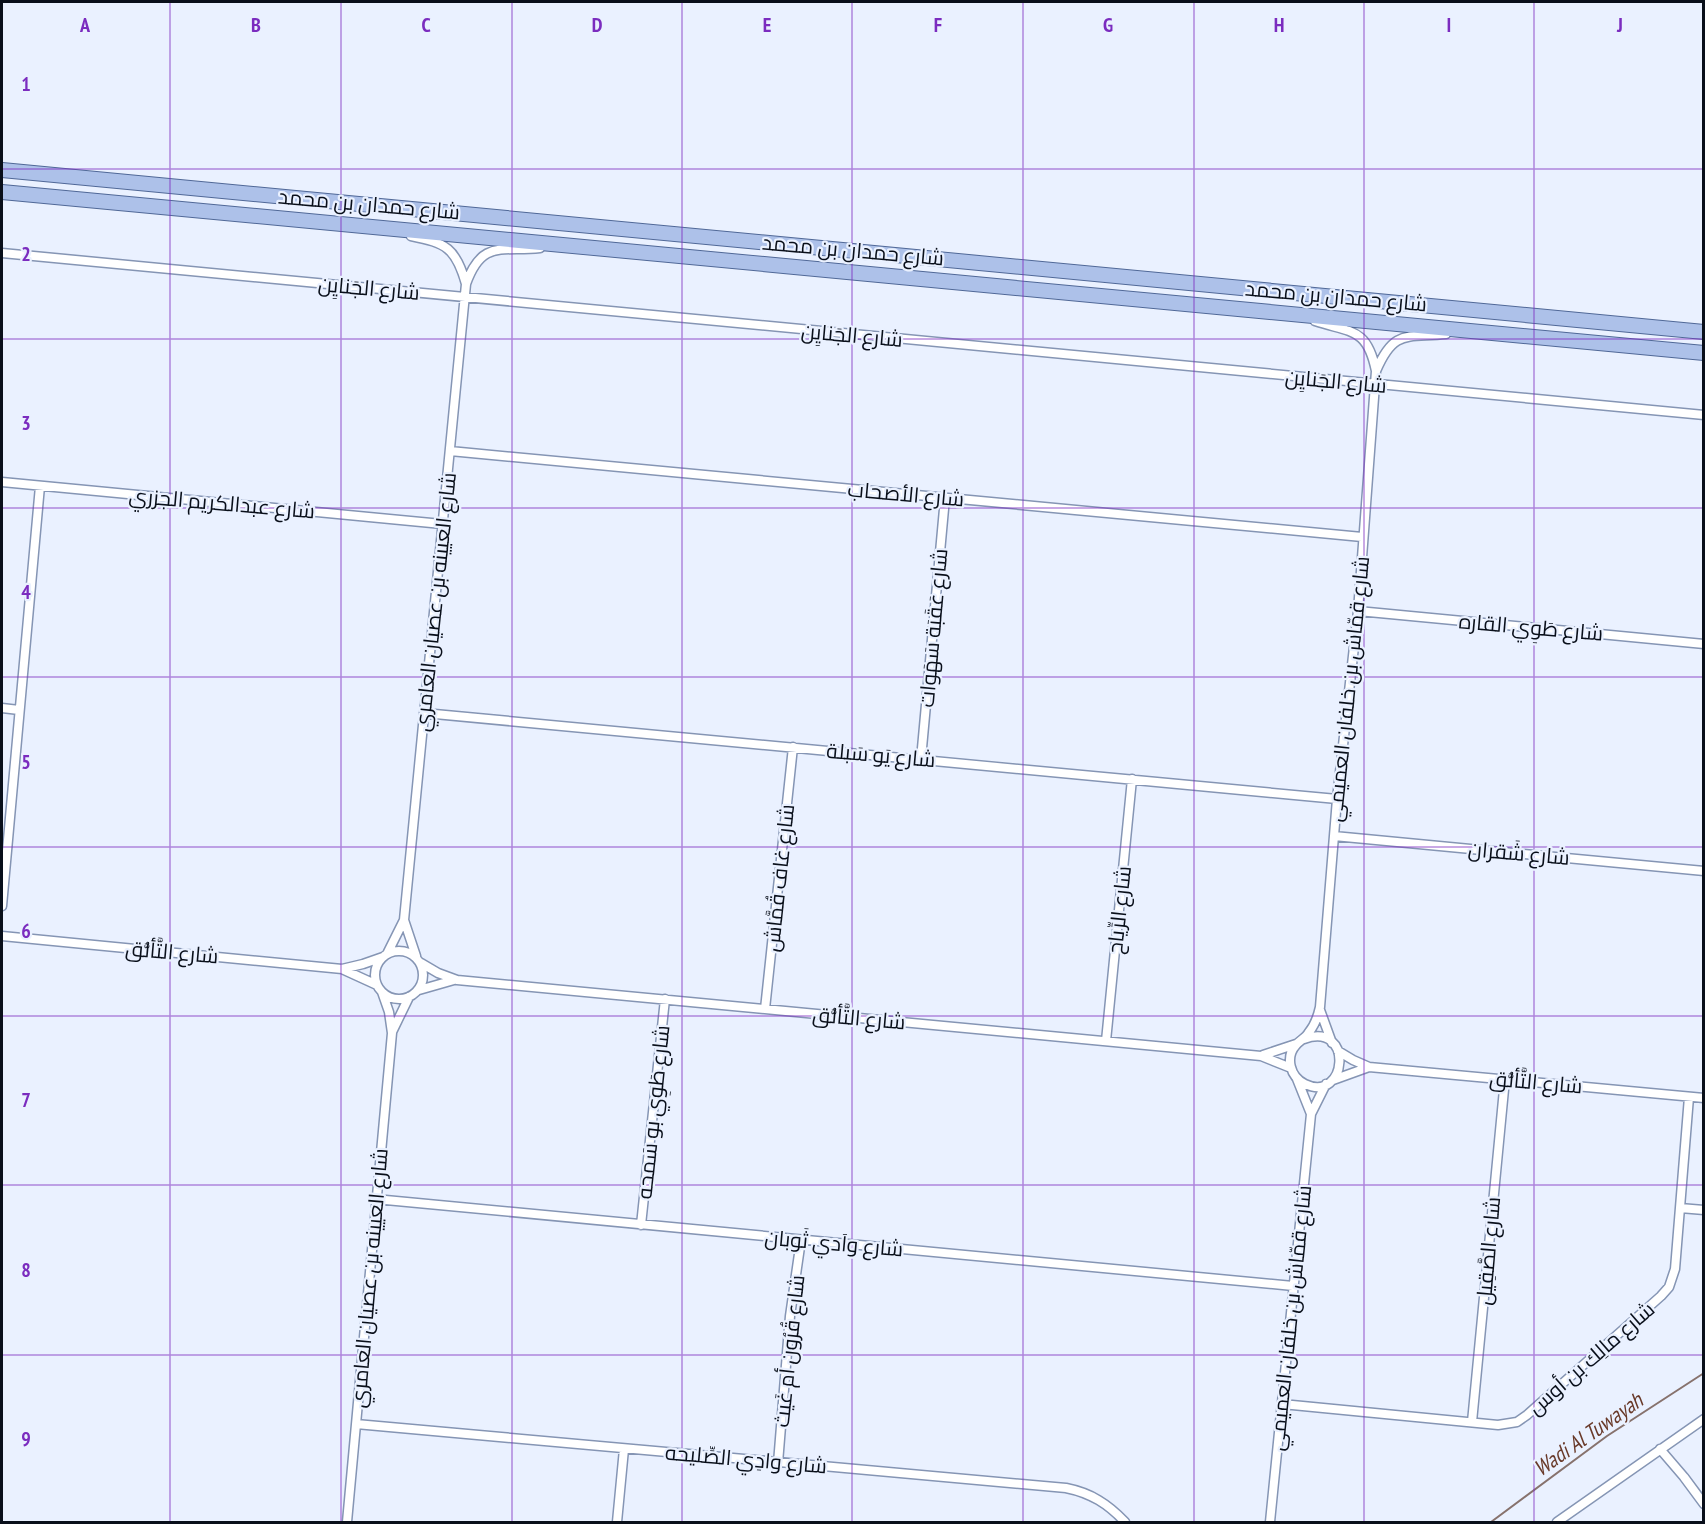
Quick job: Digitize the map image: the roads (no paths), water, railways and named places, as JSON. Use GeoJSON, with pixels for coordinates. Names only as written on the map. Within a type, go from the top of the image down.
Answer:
{"type":"FeatureCollection","features":[{"type":"Feature","properties":{"kind":"main road","name":"شارع حمدان بن محمد"},"geometry":{"type":"LineString","coordinates":[[2,170],[1704,332]]}},
{"type":"Feature","properties":{"kind":"main road","name":"شارع حمدان بن محمد"},"geometry":{"type":"LineString","coordinates":[[2,192],[1704,353]]}},
{"type":"Feature","properties":{"kind":"street","name":"شارع العيينه بن عصيان العامري"},"geometry":{"type":"LineString","coordinates":[[372,227],[444,245],[457,258],[466,284]]}},
{"type":"Feature","properties":{"kind":"street","name":"شارع العيينه بن عصيان العامري"},"geometry":{"type":"LineString","coordinates":[[386,954],[404,920],[466,284],[478,260],[489,252],[502,249],[532,249],[559,244]]}},
{"type":"Feature","properties":{"kind":"street","name":"شارع الجَنايِن"},"geometry":{"type":"LineString","coordinates":[[2,253],[1704,415]]}},
{"type":"Feature","properties":{"kind":"street"},"geometry":{"type":"LineString","coordinates":[[1302,316],[1349,330],[1361,337],[1371,352],[1376,371]]}},
{"type":"Feature","properties":{"kind":"street","name":"شارع قمّاش بن خلفان العميمي"},"geometry":{"type":"LineString","coordinates":[[1300,1041],[1315,1024],[1320,1007],[1337,799],[1358,611],[1376,371],[1385,352],[1400,339],[1467,331]]}},
{"type":"Feature","properties":{"kind":"street","name":"شارع الأصحاب"},"geometry":{"type":"LineString","coordinates":[[450,451],[1362,537]]}},
{"type":"Feature","properties":{"kind":"street","name":"شارع عبدالكريم الجزري"},"geometry":{"type":"LineString","coordinates":[[2,482],[442,524]]}},
{"type":"Feature","properties":{"kind":"street"},"geometry":{"type":"LineString","coordinates":[[2,906],[40,486]]}},
{"type":"Feature","properties":{"kind":"street","name":"شارع عَقَبَة سَهَوات"},"geometry":{"type":"LineString","coordinates":[[921,759],[945,498]]}},
{"type":"Feature","properties":{"kind":"street","name":"شارع طَوِي القاره"},"geometry":{"type":"LineString","coordinates":[[1358,611],[1704,644]]}},
{"type":"Feature","properties":{"kind":"street"},"geometry":{"type":"LineString","coordinates":[[2,708],[19,710]]}},
{"type":"Feature","properties":{"kind":"street","name":"شارع يَو سَبلة"},"geometry":{"type":"LineString","coordinates":[[424,713],[1337,799]]}},
{"type":"Feature","properties":{"kind":"street","name":"شارع غاف قُمَّاش"},"geometry":{"type":"LineString","coordinates":[[765,1009],[793,747]]}},
{"type":"Feature","properties":{"kind":"street","name":"شارع الرِّياح"},"geometry":{"type":"LineString","coordinates":[[1106,1041],[1132,779]]}},
{"type":"Feature","properties":{"kind":"street","name":"شارع شَقران"},"geometry":{"type":"LineString","coordinates":[[1334,836],[1704,871]]}},
{"type":"Feature","properties":{"kind":"street","name":"شارع العيينه بن عصيان العامري"},"geometry":{"type":"LineString","coordinates":[[404,920],[419,960]]}},
{"type":"Feature","properties":{"kind":"street","name":"شارع التَّألُّق"},"geometry":{"type":"LineString","coordinates":[[2,936],[342,969],[363,964],[386,954]]}},
{"type":"Feature","properties":{"kind":"street"},"geometry":{"type":"LineString","coordinates":[[404,951],[419,960],[424,974],[418,990],[409,997],[398,999],[380,988],[375,973],[376,967],[386,954],[404,951]]}},
{"type":"Feature","properties":{"kind":"street","name":"شارع التَّألُّق"},"geometry":{"type":"LineString","coordinates":[[419,960],[438,973],[457,980],[1261,1056],[1291,1068]]}},
{"type":"Feature","properties":{"kind":"street","name":"شارع التَّألُّق"},"geometry":{"type":"LineString","coordinates":[[342,969],[380,988]]}},
{"type":"Feature","properties":{"kind":"street","name":"شارع التَّألُّق"},"geometry":{"type":"LineString","coordinates":[[418,990],[457,980]]}},
{"type":"Feature","properties":{"kind":"street","name":"شارع العيينه بن عصيان العامري"},"geometry":{"type":"LineString","coordinates":[[346,1522],[392,1033],[380,988]]}},
{"type":"Feature","properties":{"kind":"street","name":"شارع العيينه بن عصيان العامري"},"geometry":{"type":"LineString","coordinates":[[392,1033],[409,997]]}},
{"type":"Feature","properties":{"kind":"street","name":"شارع طَوِي بو سَمحه"},"geometry":{"type":"LineString","coordinates":[[641,1225],[665,999]]}},
{"type":"Feature","properties":{"kind":"street","name":"شارع قمّاش بن خلفان العميمي"},"geometry":{"type":"LineString","coordinates":[[1320,1007],[1332,1043]]}},
{"type":"Feature","properties":{"kind":"street"},"geometry":{"type":"LineString","coordinates":[[1316,1036],[1332,1043],[1338,1051],[1340,1066],[1329,1082],[1308,1085],[1298,1079],[1291,1068],[1291,1053],[1300,1041],[1316,1036]]}},
{"type":"Feature","properties":{"kind":"street","name":"شارع التَّألُّق"},"geometry":{"type":"LineString","coordinates":[[1261,1056],[1300,1041]]}},
{"type":"Feature","properties":{"kind":"street","name":"شارع التَّألُّق"},"geometry":{"type":"LineString","coordinates":[[1338,1051],[1369,1067],[1704,1098]]}},
{"type":"Feature","properties":{"kind":"street","name":"شارع التَّألُّق"},"geometry":{"type":"LineString","coordinates":[[1329,1082],[1369,1067]]}},
{"type":"Feature","properties":{"kind":"street","name":"شارع قمّاش بن خلفان العميمي"},"geometry":{"type":"LineString","coordinates":[[1298,1079],[1311,1114]]}},
{"type":"Feature","properties":{"kind":"street","name":"شارع الصَّقِيل"},"geometry":{"type":"LineString","coordinates":[[1472,1422],[1505,1080]]}},
{"type":"Feature","properties":{"kind":"street","name":"شارع قمّاش بن خلفان العميمي"},"geometry":{"type":"LineString","coordinates":[[1270,1522],[1311,1114],[1329,1082]]}},
{"type":"Feature","properties":{"kind":"street","name":"شارع مالِك بن أوس"},"geometry":{"type":"LineString","coordinates":[[1282,1404],[1504,1425],[1522,1419],[1669,1287],[1675,1269],[1689,1096]]}},
{"type":"Feature","properties":{"kind":"street","name":"شارع واَدي ثَوبان"},"geometry":{"type":"LineString","coordinates":[[375,1199],[1293,1286]]}},
{"type":"Feature","properties":{"kind":"street"},"geometry":{"type":"LineString","coordinates":[[1680,1208],[1704,1210]]}},
{"type":"Feature","properties":{"kind":"street","name":"شارع قُرُون أم غَيث"},"geometry":{"type":"LineString","coordinates":[[778,1462],[790,1316],[801,1240]]}},
{"type":"Feature","properties":{"kind":"street"},"geometry":{"type":"LineString","coordinates":[[1561,1521],[1704,1419]]}},
{"type":"Feature","properties":{"kind":"street","name":"شارع وادِي الصِّليحه"},"geometry":{"type":"LineString","coordinates":[[356,1424],[986,1480],[1079,1491],[1099,1499],[1125,1522]]}},
{"type":"Feature","properties":{"kind":"street"},"geometry":{"type":"LineString","coordinates":[[617,1522],[624,1449]]}},
{"type":"Feature","properties":{"kind":"street"},"geometry":{"type":"LineString","coordinates":[[1660,1449],[1704,1504]]}},
{"type":"Feature","properties":{"kind":"waterway","name":"Wadi Al Tuwayah"},"geometry":{"type":"LineString","coordinates":[[1491,1522],[1607,1436],[1704,1373]]}}]}
